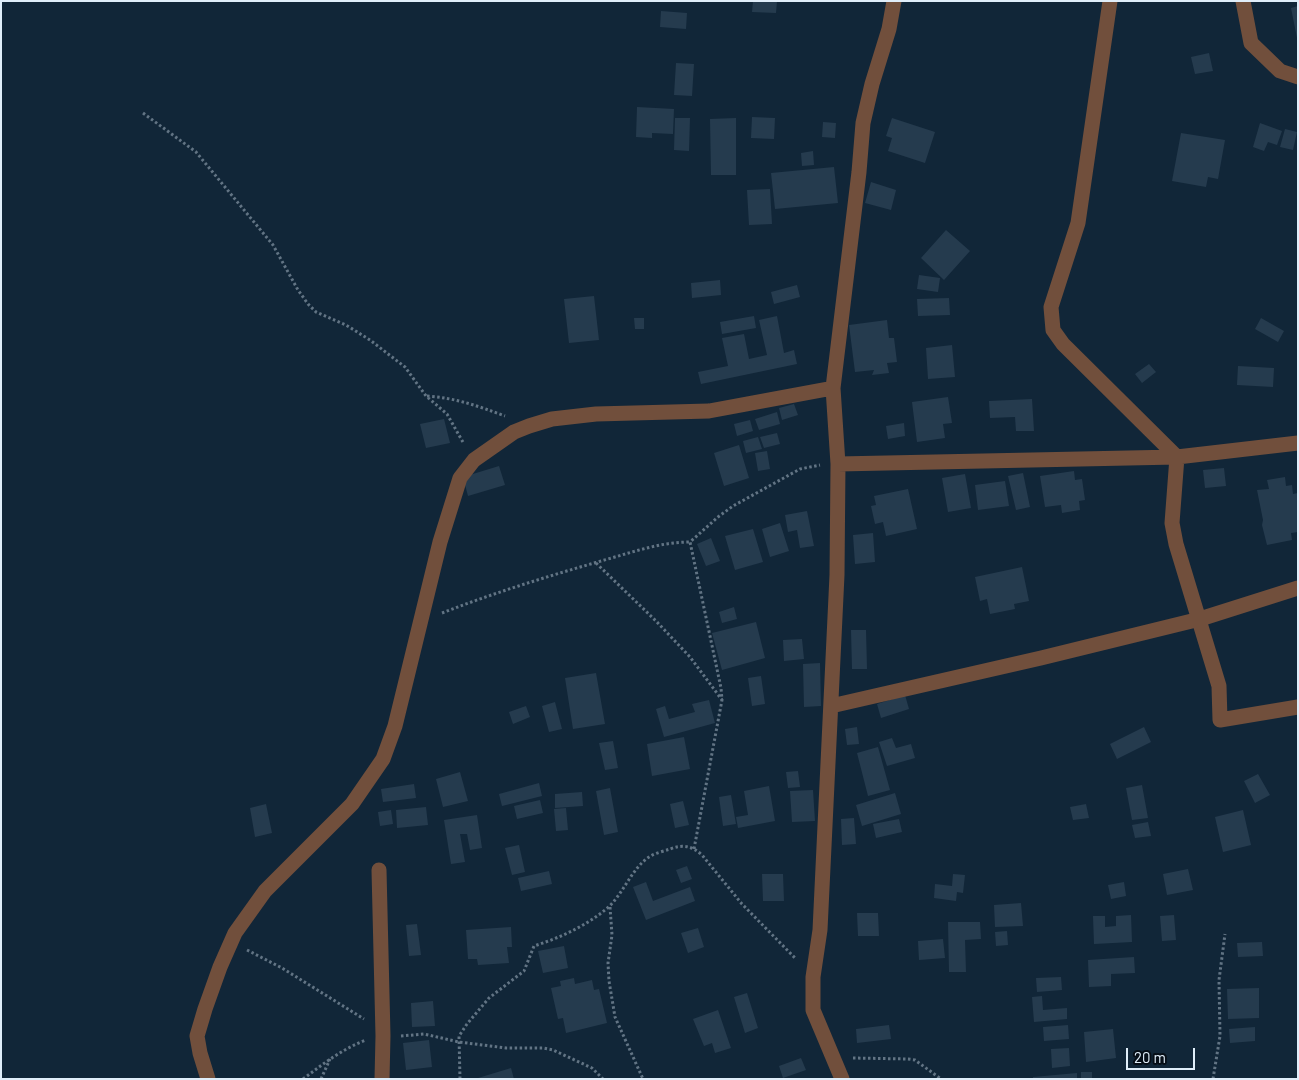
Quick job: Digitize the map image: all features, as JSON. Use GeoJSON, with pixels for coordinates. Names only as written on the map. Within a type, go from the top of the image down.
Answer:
{"type":"FeatureCollection","features":[{"type":"Feature","properties":{"kind":"street"},"geometry":{"type":"LineString","coordinates":[[842,1079],[813,1010],[813,978],[820,930],[837,575],[838,464],[833,388],[859,172],[862,123],[889,29],[894,1]]}},
{"type":"Feature","properties":{"kind":"street"},"geometry":{"type":"LineString","coordinates":[[1110,1],[1078,223],[1051,307],[1053,330],[1063,344],[1177,457],[1172,523],[1176,544],[1219,686],[1220,720],[1298,707]]}},
{"type":"Feature","properties":{"kind":"street"},"geometry":{"type":"LineString","coordinates":[[1243,1],[1251,43],[1280,71],[1298,77]]}},
{"type":"Feature","properties":{"kind":"street"},"geometry":{"type":"LineString","coordinates":[[208,1079],[200,1054],[198,1036],[211,992],[235,933],[264,891],[352,804],[383,758],[395,726],[440,542],[460,478],[472,463],[514,432],[552,420],[596,414],[709,411],[833,388]]}},
{"type":"Feature","properties":{"kind":"street"},"geometry":{"type":"LineString","coordinates":[[838,464],[1177,457],[1298,443]]}},
{"type":"Feature","properties":{"kind":"street"},"geometry":{"type":"LineString","coordinates":[[831,706],[1200,619],[1298,588]]}},
{"type":"Feature","properties":{"kind":"street"},"geometry":{"type":"LineString","coordinates":[[379,870],[383,1036],[382,1079]]}},
{"type":"Feature","properties":{"kind":"path"},"geometry":{"type":"LineString","coordinates":[[143,114],[196,152],[274,245],[298,290],[316,312],[346,325],[405,367],[426,396],[447,414],[472,463]]}},
{"type":"Feature","properties":{"kind":"path"},"geometry":{"type":"LineString","coordinates":[[426,396],[466,402],[529,426]]}},
{"type":"Feature","properties":{"kind":"path"},"geometry":{"type":"LineString","coordinates":[[420,621],[535,580],[596,562],[672,542],[690,542],[733,506],[800,469],[812,465],[838,464]]}},
{"type":"Feature","properties":{"kind":"path"},"geometry":{"type":"LineString","coordinates":[[690,542],[722,700],[694,849]]}},
{"type":"Feature","properties":{"kind":"path"},"geometry":{"type":"LineString","coordinates":[[596,562],[690,657],[722,700]]}},
{"type":"Feature","properties":{"kind":"path"},"geometry":{"type":"LineString","coordinates":[[460,1079],[460,1036],[467,1024],[489,998],[524,971],[534,946],[562,937],[610,906],[642,863],[650,856],[684,846],[694,849],[702,855],[742,904],[813,978]]}},
{"type":"Feature","properties":{"kind":"path"},"geometry":{"type":"LineString","coordinates":[[610,906],[612,936],[608,963],[608,981],[616,1017],[643,1079]]}},
{"type":"Feature","properties":{"kind":"path"},"geometry":{"type":"LineString","coordinates":[[1213,1079],[1220,1036],[1220,980],[1225,934]]}},
{"type":"Feature","properties":{"kind":"path"},"geometry":{"type":"LineString","coordinates":[[230,943],[282,968],[360,1015],[383,1036]]}},
{"type":"Feature","properties":{"kind":"path"},"geometry":{"type":"LineString","coordinates":[[459,1042],[506,1048],[543,1048],[553,1050],[592,1068],[603,1079]]}},
{"type":"Feature","properties":{"kind":"path"},"geometry":{"type":"LineString","coordinates":[[321,1079],[330,1058]]}},
{"type":"Feature","properties":{"kind":"path"},"geometry":{"type":"LineString","coordinates":[[832,1058],[915,1060],[941,1079]]}},
{"type":"Feature","properties":{"kind":"building"},"geometry":{"type":"Polygon","coordinates":[[[753,1],[777,1],[776,13],[752,12],[753,1]]]}},
{"type":"Feature","properties":{"kind":"building"},"geometry":{"type":"Polygon","coordinates":[[[1298,6],[1298,38],[1297,38],[1291,8],[1298,6]]]}},
{"type":"Feature","properties":{"kind":"building"},"geometry":{"type":"Polygon","coordinates":[[[661,11],[687,13],[686,29],[660,27],[661,11]]]}},
{"type":"Feature","properties":{"kind":"building"},"geometry":{"type":"Polygon","coordinates":[[[1209,53],[1213,71],[1195,74],[1191,57],[1209,53]]]}},
{"type":"Feature","properties":{"kind":"building"},"geometry":{"type":"Polygon","coordinates":[[[676,63],[694,64],[692,96],[674,95],[676,63]]]}},
{"type":"Feature","properties":{"kind":"building"},"geometry":{"type":"Polygon","coordinates":[[[637,107],[674,109],[673,134],[652,133],[652,138],[636,137],[637,107]]]}},
{"type":"Feature","properties":{"kind":"building"},"geometry":{"type":"Polygon","coordinates":[[[752,117],[775,118],[774,139],[751,138],[752,117]]]}},
{"type":"Feature","properties":{"kind":"building"},"geometry":{"type":"Polygon","coordinates":[[[675,118],[690,118],[689,151],[674,150],[675,118]]]}},
{"type":"Feature","properties":{"kind":"building"},"geometry":{"type":"Polygon","coordinates":[[[736,118],[736,175],[711,175],[710,119],[736,118]]]}},
{"type":"Feature","properties":{"kind":"building"},"geometry":{"type":"Polygon","coordinates":[[[892,118],[935,132],[925,163],[888,151],[892,138],[886,136],[892,118]]]}},
{"type":"Feature","properties":{"kind":"building"},"geometry":{"type":"Polygon","coordinates":[[[823,122],[836,123],[835,138],[822,137],[823,122]]]}},
{"type":"Feature","properties":{"kind":"building"},"geometry":{"type":"Polygon","coordinates":[[[1260,123],[1282,131],[1277,145],[1268,142],[1264,151],[1253,147],[1260,123]]]}},
{"type":"Feature","properties":{"kind":"building"},"geometry":{"type":"Polygon","coordinates":[[[1285,129],[1297,132],[1293,150],[1280,147],[1285,129]]]}},
{"type":"Feature","properties":{"kind":"building"},"geometry":{"type":"Polygon","coordinates":[[[1181,133],[1225,140],[1218,179],[1208,177],[1206,187],[1172,181],[1181,133]]]}},
{"type":"Feature","properties":{"kind":"building"},"geometry":{"type":"Polygon","coordinates":[[[813,151],[814,165],[802,166],[801,153],[813,151]]]}},
{"type":"Feature","properties":{"kind":"building"},"geometry":{"type":"Polygon","coordinates":[[[834,167],[838,203],[775,209],[771,173],[834,167]]]}},
{"type":"Feature","properties":{"kind":"building"},"geometry":{"type":"Polygon","coordinates":[[[871,182],[896,190],[891,210],[865,203],[871,182]]]}},
{"type":"Feature","properties":{"kind":"building"},"geometry":{"type":"Polygon","coordinates":[[[770,189],[772,224],[749,225],[747,190],[770,189]]]}},
{"type":"Feature","properties":{"kind":"building"},"geometry":{"type":"Polygon","coordinates":[[[946,230],[970,251],[944,280],[921,258],[946,230]]]}},
{"type":"Feature","properties":{"kind":"building"},"geometry":{"type":"Polygon","coordinates":[[[919,275],[940,278],[938,292],[917,289],[919,275]]]}},
{"type":"Feature","properties":{"kind":"building"},"geometry":{"type":"Polygon","coordinates":[[[720,280],[721,295],[692,298],[691,283],[720,280]]]}},
{"type":"Feature","properties":{"kind":"building"},"geometry":{"type":"Polygon","coordinates":[[[797,285],[800,297],[774,304],[771,292],[797,285]]]}},
{"type":"Feature","properties":{"kind":"building"},"geometry":{"type":"Polygon","coordinates":[[[594,296],[599,340],[569,343],[564,299],[594,296]]]}},
{"type":"Feature","properties":{"kind":"building"},"geometry":{"type":"Polygon","coordinates":[[[949,298],[950,315],[918,316],[917,299],[949,298]]]}},
{"type":"Feature","properties":{"kind":"building"},"geometry":{"type":"Polygon","coordinates":[[[754,316],[756,328],[722,334],[720,322],[754,316]]]}},
{"type":"Feature","properties":{"kind":"building"},"geometry":{"type":"Polygon","coordinates":[[[777,316],[784,353],[794,350],[797,364],[701,384],[698,372],[728,366],[722,338],[744,334],[749,359],[767,355],[759,320],[777,316]]]}},
{"type":"Feature","properties":{"kind":"building"},"geometry":{"type":"Polygon","coordinates":[[[634,318],[644,318],[644,329],[635,329],[634,318]]]}},
{"type":"Feature","properties":{"kind":"building"},"geometry":{"type":"Polygon","coordinates":[[[1261,318],[1284,331],[1278,342],[1255,329],[1261,318]]]}},
{"type":"Feature","properties":{"kind":"building"},"geometry":{"type":"Polygon","coordinates":[[[887,320],[889,338],[894,338],[897,362],[887,363],[889,373],[872,375],[874,370],[855,372],[849,325],[887,320]]]}},
{"type":"Feature","properties":{"kind":"building"},"geometry":{"type":"Polygon","coordinates":[[[952,345],[955,377],[928,379],[926,348],[952,345]]]}},
{"type":"Feature","properties":{"kind":"building"},"geometry":{"type":"Polygon","coordinates":[[[1149,364],[1156,372],[1142,383],[1135,374],[1149,364]]]}},
{"type":"Feature","properties":{"kind":"building"},"geometry":{"type":"Polygon","coordinates":[[[1238,366],[1274,368],[1273,387],[1237,385],[1238,366]]]}},
{"type":"Feature","properties":{"kind":"building"},"geometry":{"type":"Polygon","coordinates":[[[948,397],[952,423],[943,424],[945,438],[917,442],[912,402],[948,397]]]}},
{"type":"Feature","properties":{"kind":"building"},"geometry":{"type":"Polygon","coordinates":[[[1032,399],[1034,431],[1016,431],[1015,417],[990,418],[989,401],[1032,399]]]}},
{"type":"Feature","properties":{"kind":"building"},"geometry":{"type":"Polygon","coordinates":[[[794,404],[798,415],[782,420],[779,408],[794,404]]]}},
{"type":"Feature","properties":{"kind":"building"},"geometry":{"type":"Polygon","coordinates":[[[777,412],[780,424],[759,430],[755,419],[777,412]]]}},
{"type":"Feature","properties":{"kind":"building"},"geometry":{"type":"Polygon","coordinates":[[[444,419],[450,443],[426,448],[420,424],[444,419]]]}},
{"type":"Feature","properties":{"kind":"building"},"geometry":{"type":"Polygon","coordinates":[[[750,420],[753,431],[737,436],[734,424],[750,420]]]}},
{"type":"Feature","properties":{"kind":"building"},"geometry":{"type":"Polygon","coordinates":[[[904,423],[905,436],[888,439],[886,426],[904,423]]]}},
{"type":"Feature","properties":{"kind":"building"},"geometry":{"type":"Polygon","coordinates":[[[777,433],[780,444],[764,448],[760,437],[777,433]]]}},
{"type":"Feature","properties":{"kind":"building"},"geometry":{"type":"Polygon","coordinates":[[[758,437],[762,449],[746,453],[743,441],[758,437]]]}},
{"type":"Feature","properties":{"kind":"building"},"geometry":{"type":"Polygon","coordinates":[[[739,445],[749,478],[724,486],[714,453],[739,445]]]}},
{"type":"Feature","properties":{"kind":"building"},"geometry":{"type":"Polygon","coordinates":[[[767,451],[770,469],[758,471],[755,453],[767,451]]]}},
{"type":"Feature","properties":{"kind":"building"},"geometry":{"type":"Polygon","coordinates":[[[499,466],[505,485],[468,496],[463,477],[499,466]]]}},
{"type":"Feature","properties":{"kind":"building"},"geometry":{"type":"Polygon","coordinates":[[[1224,468],[1226,486],[1205,488],[1203,470],[1224,468]]]}},
{"type":"Feature","properties":{"kind":"building"},"geometry":{"type":"Polygon","coordinates":[[[1074,471],[1075,480],[1082,479],[1085,500],[1079,501],[1080,510],[1062,513],[1061,505],[1045,507],[1040,476],[1074,471]]]}},
{"type":"Feature","properties":{"kind":"building"},"geometry":{"type":"Polygon","coordinates":[[[1023,473],[1030,507],[1016,510],[1008,476],[1023,473]]]}},
{"type":"Feature","properties":{"kind":"building"},"geometry":{"type":"Polygon","coordinates":[[[965,474],[971,508],[948,512],[942,478],[965,474]]]}},
{"type":"Feature","properties":{"kind":"building"},"geometry":{"type":"Polygon","coordinates":[[[1285,477],[1286,486],[1292,485],[1293,494],[1298,493],[1298,532],[1291,533],[1292,540],[1267,545],[1257,490],[1269,489],[1267,480],[1285,477]]]}},
{"type":"Feature","properties":{"kind":"building"},"geometry":{"type":"Polygon","coordinates":[[[1005,481],[1009,506],[978,510],[975,485],[1005,481]]]}},
{"type":"Feature","properties":{"kind":"building"},"geometry":{"type":"Polygon","coordinates":[[[908,489],[917,529],[886,536],[883,522],[875,524],[871,506],[876,505],[874,496],[908,489]]]}},
{"type":"Feature","properties":{"kind":"building"},"geometry":{"type":"Polygon","coordinates":[[[807,511],[814,546],[800,548],[797,530],[788,532],[785,515],[807,511]]]}},
{"type":"Feature","properties":{"kind":"building"},"geometry":{"type":"Polygon","coordinates":[[[780,523],[789,551],[770,557],[762,529],[780,523]]]}},
{"type":"Feature","properties":{"kind":"building"},"geometry":{"type":"Polygon","coordinates":[[[753,529],[763,562],[735,570],[725,536],[753,529]]]}},
{"type":"Feature","properties":{"kind":"building"},"geometry":{"type":"Polygon","coordinates":[[[873,533],[875,562],[855,564],[853,535],[873,533]]]}},
{"type":"Feature","properties":{"kind":"building"},"geometry":{"type":"Polygon","coordinates":[[[711,538],[720,561],[706,566],[697,544],[711,538]]]}},
{"type":"Feature","properties":{"kind":"building"},"geometry":{"type":"Polygon","coordinates":[[[1022,567],[1029,601],[1014,604],[1015,609],[990,614],[987,599],[980,601],[975,577],[1022,567]]]}},
{"type":"Feature","properties":{"kind":"building"},"geometry":{"type":"Polygon","coordinates":[[[734,607],[737,619],[722,623],[719,612],[734,607]]]}},
{"type":"Feature","properties":{"kind":"building"},"geometry":{"type":"Polygon","coordinates":[[[756,622],[765,658],[722,670],[712,633],[756,622]]]}},
{"type":"Feature","properties":{"kind":"building"},"geometry":{"type":"Polygon","coordinates":[[[851,630],[866,630],[867,669],[852,669],[851,630]]]}},
{"type":"Feature","properties":{"kind":"building"},"geometry":{"type":"Polygon","coordinates":[[[802,639],[804,659],[784,661],[783,640],[802,639]]]}},
{"type":"Feature","properties":{"kind":"building"},"geometry":{"type":"Polygon","coordinates":[[[820,663],[821,706],[804,707],[803,664],[820,663]]]}},
{"type":"Feature","properties":{"kind":"building"},"geometry":{"type":"Polygon","coordinates":[[[596,673],[605,724],[573,729],[565,678],[596,673]]]}},
{"type":"Feature","properties":{"kind":"building"},"geometry":{"type":"Polygon","coordinates":[[[761,676],[765,704],[752,706],[748,678],[761,676]]]}},
{"type":"Feature","properties":{"kind":"building"},"geometry":{"type":"Polygon","coordinates":[[[905,695],[909,709],[881,718],[877,704],[905,695]]]}},
{"type":"Feature","properties":{"kind":"building"},"geometry":{"type":"Polygon","coordinates":[[[709,700],[715,723],[664,737],[656,709],[665,706],[669,719],[695,712],[692,704],[709,700]]]}},
{"type":"Feature","properties":{"kind":"building"},"geometry":{"type":"Polygon","coordinates":[[[555,702],[562,729],[549,732],[542,706],[555,702]]]}},
{"type":"Feature","properties":{"kind":"building"},"geometry":{"type":"Polygon","coordinates":[[[526,706],[530,717],[513,724],[509,712],[526,706]]]}},
{"type":"Feature","properties":{"kind":"building"},"geometry":{"type":"Polygon","coordinates":[[[857,727],[859,744],[847,745],[845,729],[857,727]]]}},
{"type":"Feature","properties":{"kind":"building"},"geometry":{"type":"Polygon","coordinates":[[[1144,727],[1151,742],[1117,759],[1110,744],[1144,727]]]}},
{"type":"Feature","properties":{"kind":"building"},"geometry":{"type":"Polygon","coordinates":[[[684,737],[690,769],[652,776],[647,744],[684,737]]]}},
{"type":"Feature","properties":{"kind":"building"},"geometry":{"type":"Polygon","coordinates":[[[892,738],[896,748],[911,744],[915,758],[887,766],[879,742],[892,738]]]}},
{"type":"Feature","properties":{"kind":"building"},"geometry":{"type":"Polygon","coordinates":[[[613,741],[618,768],[605,770],[599,743],[613,741]]]}},
{"type":"Feature","properties":{"kind":"building"},"geometry":{"type":"Polygon","coordinates":[[[878,747],[890,790],[868,796],[857,753],[878,747]]]}},
{"type":"Feature","properties":{"kind":"building"},"geometry":{"type":"Polygon","coordinates":[[[798,771],[800,787],[788,788],[786,772],[798,771]]]}},
{"type":"Feature","properties":{"kind":"building"},"geometry":{"type":"Polygon","coordinates":[[[460,772],[468,801],[443,807],[436,779],[460,772]]]}},
{"type":"Feature","properties":{"kind":"building"},"geometry":{"type":"Polygon","coordinates":[[[1258,774],[1270,795],[1255,803],[1244,781],[1258,774]]]}},
{"type":"Feature","properties":{"kind":"building"},"geometry":{"type":"Polygon","coordinates":[[[539,783],[542,796],[502,806],[499,794],[539,783]]]}},
{"type":"Feature","properties":{"kind":"building"},"geometry":{"type":"Polygon","coordinates":[[[414,784],[416,798],[383,802],[381,789],[414,784]]]}},
{"type":"Feature","properties":{"kind":"building"},"geometry":{"type":"Polygon","coordinates":[[[1142,785],[1148,818],[1132,820],[1126,788],[1142,785]]]}},
{"type":"Feature","properties":{"kind":"building"},"geometry":{"type":"Polygon","coordinates":[[[769,786],[775,821],[738,828],[736,817],[748,815],[744,791],[769,786]]]}},
{"type":"Feature","properties":{"kind":"building"},"geometry":{"type":"Polygon","coordinates":[[[610,788],[618,832],[604,835],[596,791],[610,788]]]}},
{"type":"Feature","properties":{"kind":"building"},"geometry":{"type":"Polygon","coordinates":[[[813,790],[815,821],[792,822],[790,791],[813,790]]]}},
{"type":"Feature","properties":{"kind":"building"},"geometry":{"type":"Polygon","coordinates":[[[582,792],[583,806],[555,808],[555,794],[582,792]]]}},
{"type":"Feature","properties":{"kind":"building"},"geometry":{"type":"Polygon","coordinates":[[[895,793],[901,814],[862,826],[856,805],[895,793]]]}},
{"type":"Feature","properties":{"kind":"building"},"geometry":{"type":"Polygon","coordinates":[[[731,795],[736,824],[723,826],[719,797],[731,795]]]}},
{"type":"Feature","properties":{"kind":"building"},"geometry":{"type":"Polygon","coordinates":[[[540,800],[543,813],[517,819],[514,806],[540,800]]]}},
{"type":"Feature","properties":{"kind":"building"},"geometry":{"type":"Polygon","coordinates":[[[683,801],[689,825],[675,828],[670,804],[683,801]]]}},
{"type":"Feature","properties":{"kind":"building"},"geometry":{"type":"Polygon","coordinates":[[[266,804],[272,833],[255,837],[250,808],[266,804]]]}},
{"type":"Feature","properties":{"kind":"building"},"geometry":{"type":"Polygon","coordinates":[[[1086,804],[1089,818],[1073,820],[1070,807],[1086,804]]]}},
{"type":"Feature","properties":{"kind":"building"},"geometry":{"type":"Polygon","coordinates":[[[426,807],[428,825],[397,828],[396,810],[426,807]]]}},
{"type":"Feature","properties":{"kind":"building"},"geometry":{"type":"Polygon","coordinates":[[[566,808],[568,830],[556,831],[554,809],[566,808]]]}},
{"type":"Feature","properties":{"kind":"building"},"geometry":{"type":"Polygon","coordinates":[[[391,810],[393,824],[380,826],[378,812],[391,810]]]}},
{"type":"Feature","properties":{"kind":"building"},"geometry":{"type":"Polygon","coordinates":[[[1243,810],[1251,845],[1223,852],[1215,817],[1243,810]]]}},
{"type":"Feature","properties":{"kind":"building"},"geometry":{"type":"Polygon","coordinates":[[[477,815],[482,848],[470,850],[467,834],[460,834],[465,862],[451,864],[444,820],[477,815]]]}},
{"type":"Feature","properties":{"kind":"building"},"geometry":{"type":"Polygon","coordinates":[[[854,818],[856,844],[842,845],[841,819],[854,818]]]}},
{"type":"Feature","properties":{"kind":"building"},"geometry":{"type":"Polygon","coordinates":[[[899,819],[902,832],[876,838],[873,824],[899,819]]]}},
{"type":"Feature","properties":{"kind":"building"},"geometry":{"type":"Polygon","coordinates":[[[1148,822],[1151,836],[1135,838],[1132,825],[1148,822]]]}},
{"type":"Feature","properties":{"kind":"building"},"geometry":{"type":"Polygon","coordinates":[[[519,845],[525,872],[512,875],[505,848],[519,845]]]}},
{"type":"Feature","properties":{"kind":"building"},"geometry":{"type":"Polygon","coordinates":[[[687,866],[692,879],[681,883],[676,870],[687,866]]]}},
{"type":"Feature","properties":{"kind":"building"},"geometry":{"type":"Polygon","coordinates":[[[1188,869],[1193,890],[1167,895],[1163,874],[1188,869]]]}},
{"type":"Feature","properties":{"kind":"building"},"geometry":{"type":"Polygon","coordinates":[[[549,871],[552,884],[521,891],[518,878],[549,871]]]}},
{"type":"Feature","properties":{"kind":"building"},"geometry":{"type":"Polygon","coordinates":[[[762,874],[783,874],[784,901],[763,901],[762,874]]]}},
{"type":"Feature","properties":{"kind":"building"},"geometry":{"type":"Polygon","coordinates":[[[953,874],[965,875],[963,893],[957,892],[956,901],[934,898],[935,884],[952,886],[953,874]]]}},
{"type":"Feature","properties":{"kind":"building"},"geometry":{"type":"Polygon","coordinates":[[[646,882],[653,901],[690,887],[695,901],[646,920],[633,887],[646,882]]]}},
{"type":"Feature","properties":{"kind":"building"},"geometry":{"type":"Polygon","coordinates":[[[1124,882],[1126,896],[1111,899],[1108,885],[1124,882]]]}},
{"type":"Feature","properties":{"kind":"building"},"geometry":{"type":"Polygon","coordinates":[[[1021,903],[1023,926],[995,927],[994,905],[1021,903]]]}},
{"type":"Feature","properties":{"kind":"building"},"geometry":{"type":"Polygon","coordinates":[[[857,913],[878,913],[879,936],[858,936],[857,913]]]}},
{"type":"Feature","properties":{"kind":"building"},"geometry":{"type":"Polygon","coordinates":[[[1131,915],[1132,942],[1094,944],[1093,916],[1105,916],[1105,927],[1116,926],[1116,916],[1131,915]]]}},
{"type":"Feature","properties":{"kind":"building"},"geometry":{"type":"Polygon","coordinates":[[[1174,915],[1176,940],[1162,941],[1160,916],[1174,915]]]}},
{"type":"Feature","properties":{"kind":"building"},"geometry":{"type":"Polygon","coordinates":[[[948,922],[980,922],[981,939],[965,940],[966,972],[949,972],[948,922]]]}},
{"type":"Feature","properties":{"kind":"building"},"geometry":{"type":"Polygon","coordinates":[[[417,924],[421,955],[409,956],[406,925],[417,924]]]}},
{"type":"Feature","properties":{"kind":"building"},"geometry":{"type":"Polygon","coordinates":[[[511,927],[512,947],[507,947],[509,963],[478,965],[477,959],[468,959],[466,930],[511,927]]]}},
{"type":"Feature","properties":{"kind":"building"},"geometry":{"type":"Polygon","coordinates":[[[698,928],[704,947],[688,953],[681,933],[698,928]]]}},
{"type":"Feature","properties":{"kind":"building"},"geometry":{"type":"Polygon","coordinates":[[[1007,931],[1008,945],[996,946],[995,932],[1007,931]]]}},
{"type":"Feature","properties":{"kind":"building"},"geometry":{"type":"Polygon","coordinates":[[[943,939],[945,958],[919,960],[918,941],[943,939]]]}},
{"type":"Feature","properties":{"kind":"building"},"geometry":{"type":"Polygon","coordinates":[[[1262,942],[1263,956],[1238,957],[1237,943],[1262,942]]]}},
{"type":"Feature","properties":{"kind":"building"},"geometry":{"type":"Polygon","coordinates":[[[564,946],[568,968],[543,973],[538,951],[564,946]]]}},
{"type":"Feature","properties":{"kind":"building"},"geometry":{"type":"Polygon","coordinates":[[[1134,957],[1135,973],[1111,974],[1111,986],[1089,987],[1088,960],[1134,957]]]}},
{"type":"Feature","properties":{"kind":"building"},"geometry":{"type":"Polygon","coordinates":[[[1061,977],[1062,990],[1037,992],[1036,978],[1061,977]]]}},
{"type":"Feature","properties":{"kind":"building"},"geometry":{"type":"Polygon","coordinates":[[[574,978],[575,984],[592,980],[594,990],[599,989],[607,1023],[566,1033],[563,1018],[558,1019],[551,988],[561,986],[560,981],[574,978]]]}},
{"type":"Feature","properties":{"kind":"building"},"geometry":{"type":"Polygon","coordinates":[[[1259,988],[1259,1018],[1228,1019],[1227,989],[1259,988]]]}},
{"type":"Feature","properties":{"kind":"building"},"geometry":{"type":"Polygon","coordinates":[[[747,993],[758,1028],[745,1033],[734,997],[747,993]]]}},
{"type":"Feature","properties":{"kind":"building"},"geometry":{"type":"Polygon","coordinates":[[[1042,996],[1043,1010],[1067,1008],[1067,1019],[1034,1022],[1032,997],[1042,996]]]}},
{"type":"Feature","properties":{"kind":"building"},"geometry":{"type":"Polygon","coordinates":[[[433,1001],[435,1026],[412,1027],[411,1003],[433,1001]]]}},
{"type":"Feature","properties":{"kind":"building"},"geometry":{"type":"Polygon","coordinates":[[[718,1010],[731,1048],[715,1053],[712,1043],[704,1046],[693,1019],[718,1010]]]}},
{"type":"Feature","properties":{"kind":"building"},"geometry":{"type":"Polygon","coordinates":[[[889,1025],[891,1039],[857,1043],[856,1029],[889,1025]]]}},
{"type":"Feature","properties":{"kind":"building"},"geometry":{"type":"Polygon","coordinates":[[[1068,1025],[1069,1039],[1044,1041],[1043,1027],[1068,1025]]]}},
{"type":"Feature","properties":{"kind":"building"},"geometry":{"type":"Polygon","coordinates":[[[1255,1027],[1255,1041],[1230,1043],[1229,1029],[1255,1027]]]}},
{"type":"Feature","properties":{"kind":"building"},"geometry":{"type":"Polygon","coordinates":[[[1113,1029],[1116,1058],[1086,1062],[1084,1032],[1113,1029]]]}},
{"type":"Feature","properties":{"kind":"building"},"geometry":{"type":"Polygon","coordinates":[[[429,1040],[432,1067],[406,1070],[403,1043],[429,1040]]]}},
{"type":"Feature","properties":{"kind":"building"},"geometry":{"type":"Polygon","coordinates":[[[1069,1048],[1070,1066],[1052,1068],[1051,1049],[1069,1048]]]}},
{"type":"Feature","properties":{"kind":"building"},"geometry":{"type":"Polygon","coordinates":[[[801,1058],[806,1070],[783,1078],[779,1066],[801,1058]]]}},
{"type":"Feature","properties":{"kind":"building"},"geometry":{"type":"Polygon","coordinates":[[[511,1068],[514,1079],[478,1079],[478,1078],[511,1068]]]}},
{"type":"Feature","properties":{"kind":"building"},"geometry":{"type":"Polygon","coordinates":[[[1081,1072],[1092,1072],[1092,1079],[1081,1079],[1081,1072]]]}},
{"type":"Feature","properties":{"kind":"building"},"geometry":{"type":"Polygon","coordinates":[[[1077,1073],[1077,1079],[1033,1079],[1033,1077],[1077,1073]]]}}]}
